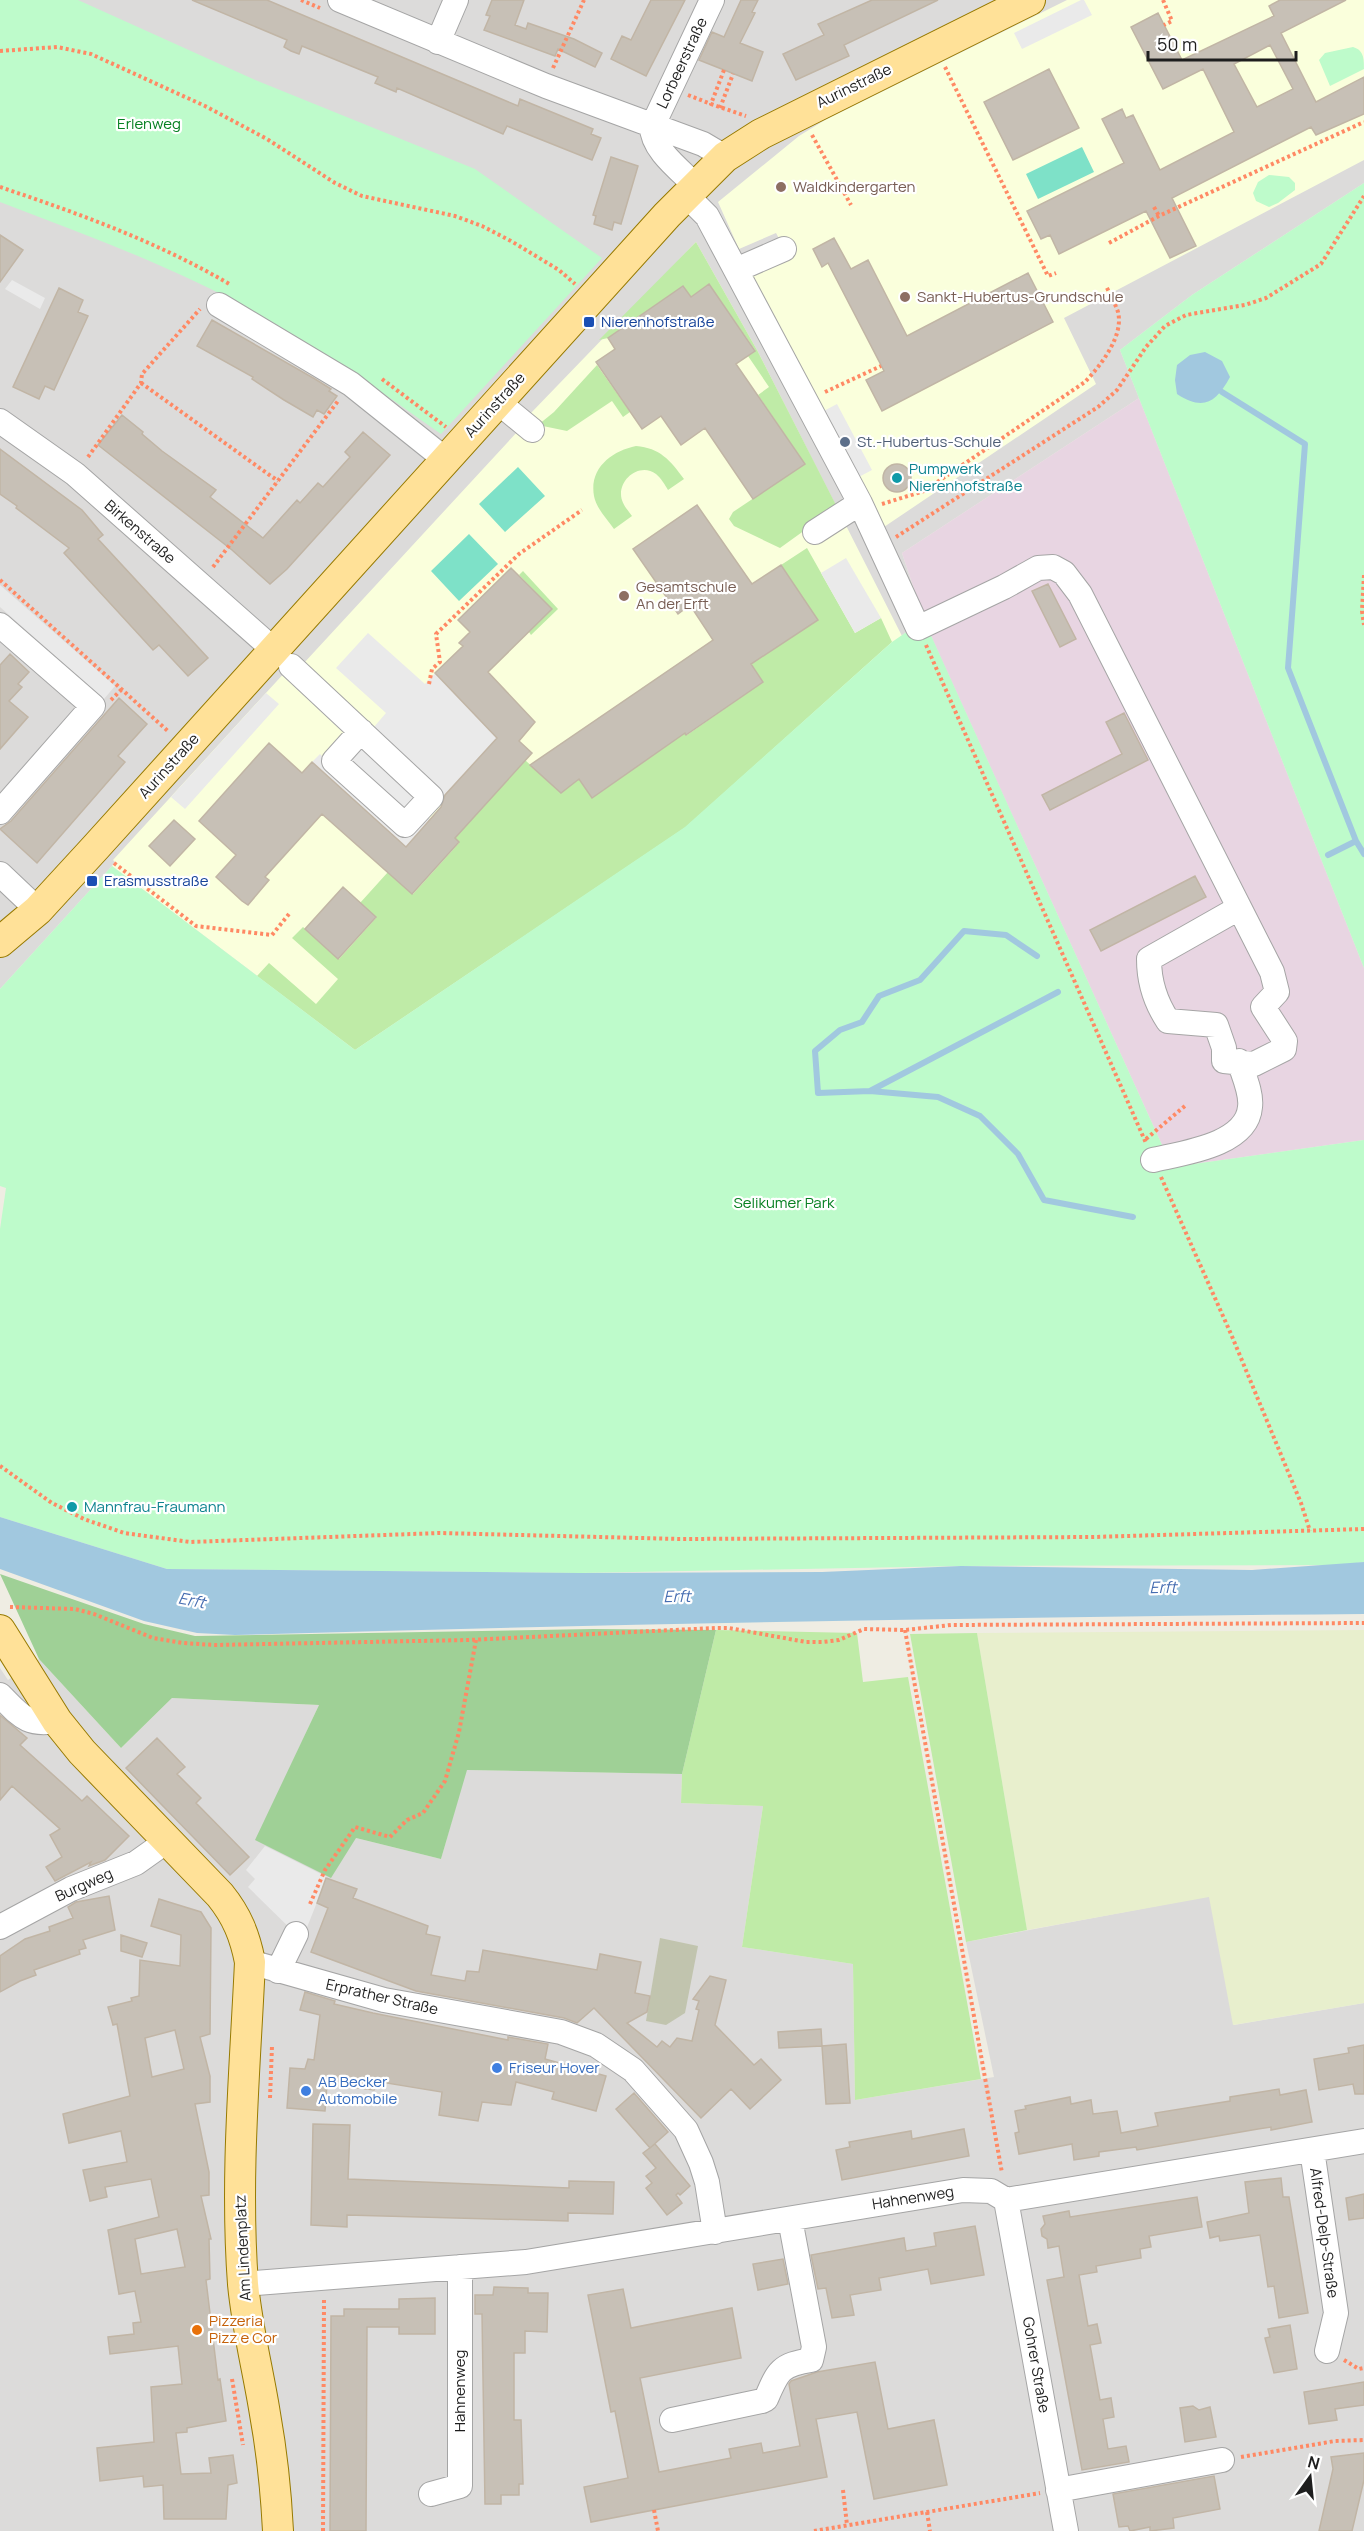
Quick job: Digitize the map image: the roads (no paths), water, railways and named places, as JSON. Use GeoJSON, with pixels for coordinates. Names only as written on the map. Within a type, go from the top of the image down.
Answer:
{"type":"FeatureCollection","features":[{"type":"Feature","properties":{"kind":"main road","name":"Aurinstraße"},"geometry":{"type":"LineString","coordinates":[[0,954],[31,916],[186,747],[282,658],[446,460],[592,297],[691,190],[725,158],[761,134],[800,113],[1030,0]]}},
{"type":"Feature","properties":{"kind":"main road","name":"Aurinstraße"},"geometry":{"type":"LineString","coordinates":[[0,942],[31,916]]}},
{"type":"Feature","properties":{"kind":"main road"},"geometry":{"type":"LineString","coordinates":[[0,1630],[57,1721],[82,1752],[230,1906],[243,1932],[250,1962]]}},
{"type":"Feature","properties":{"kind":"main road","name":"Am Lindenplatz"},"geometry":{"type":"LineString","coordinates":[[250,1962],[240,2220],[243,2284],[249,2335],[265,2412],[275,2477],[278,2531]]}},
{"type":"Feature","properties":{"kind":"street"},"geometry":{"type":"LineString","coordinates":[[340,0],[546,86],[703,144],[725,158]]}},
{"type":"Feature","properties":{"kind":"street"},"geometry":{"type":"LineString","coordinates":[[438,42],[456,0]]}},
{"type":"Feature","properties":{"kind":"street","name":"Lorbeerstraße"},"geometry":{"type":"LineString","coordinates":[[652,127],[712,0]]}},
{"type":"Feature","properties":{"kind":"street"},"geometry":{"type":"LineString","coordinates":[[652,127],[652,136],[707,216],[860,502],[918,628],[1038,568],[1053,567],[1064,573],[1080,594],[1272,972],[1277,992],[1263,1007],[1285,1041],[1284,1049],[1254,1064],[1224,1060],[1224,1048],[1216,1025],[1168,1021],[1158,1006],[1149,971],[1149,959],[1239,908]]}},
{"type":"Feature","properties":{"kind":"street"},"geometry":{"type":"LineString","coordinates":[[736,270],[784,249]]}},
{"type":"Feature","properties":{"kind":"street"},"geometry":{"type":"LineString","coordinates":[[212,298],[351,384],[446,460]]}},
{"type":"Feature","properties":{"kind":"street"},"geometry":{"type":"LineString","coordinates":[[498,402],[532,430]]}},
{"type":"Feature","properties":{"kind":"street","name":"Birkenstraße"},"geometry":{"type":"LineString","coordinates":[[0,420],[75,474],[282,658],[361,732]]}},
{"type":"Feature","properties":{"kind":"street"},"geometry":{"type":"LineString","coordinates":[[815,532],[860,502]]}},
{"type":"Feature","properties":{"kind":"street"},"geometry":{"type":"LineString","coordinates":[[0,624],[93,706],[0,812]]}},
{"type":"Feature","properties":{"kind":"street"},"geometry":{"type":"LineString","coordinates":[[0,874],[31,916]]}},
{"type":"Feature","properties":{"kind":"street"},"geometry":{"type":"LineString","coordinates":[[1149,1150],[1202,1149],[1232,1136],[1248,1119],[1251,1104],[1239,1061]]}},
{"type":"Feature","properties":{"kind":"street"},"geometry":{"type":"LineString","coordinates":[[0,1695],[22,1718],[40,1724],[57,1721]]}},
{"type":"Feature","properties":{"kind":"street","name":"Burgweg"},"geometry":{"type":"LineString","coordinates":[[0,1927],[71,1888],[136,1863],[167,1841]]}},
{"type":"Feature","properties":{"kind":"street"},"geometry":{"type":"LineString","coordinates":[[278,1971],[296,1934]]}},
{"type":"Feature","properties":{"kind":"street","name":"Erprather Straße"},"geometry":{"type":"LineString","coordinates":[[250,1962],[384,2000],[561,2032],[596,2045],[610,2053],[633,2070],[686,2130],[707,2182],[715,2232]]}},
{"type":"Feature","properties":{"kind":"street","name":"Hahnenweg"},"geometry":{"type":"LineString","coordinates":[[243,2284],[526,2262],[963,2190],[991,2191],[1006,2199],[1364,2141]]}},
{"type":"Feature","properties":{"kind":"street","name":"Alfred-Delp-Straße"},"geometry":{"type":"LineString","coordinates":[[1312,2150],[1336,2313],[1327,2351]]}},
{"type":"Feature","properties":{"kind":"street","name":"Gohrer Straße"},"geometry":{"type":"LineString","coordinates":[[1006,2199],[1066,2531]]}},
{"type":"Feature","properties":{"kind":"street"},"geometry":{"type":"LineString","coordinates":[[672,2420],[762,2402],[766,2399],[780,2369],[792,2363],[811,2360],[814,2347],[790,2218]]}},
{"type":"Feature","properties":{"kind":"street","name":"Hahnenweg"},"geometry":{"type":"LineString","coordinates":[[431,2493],[460,2486],[459,2267]]}},
{"type":"Feature","properties":{"kind":"street"},"geometry":{"type":"LineString","coordinates":[[1058,2490],[1222,2460]]}},
{"type":"Feature","properties":{"kind":"water"},"geometry":{"type":"Polygon","coordinates":[[[1205,352],[1222,361],[1230,377],[1214,398],[1208,402],[1194,402],[1177,394],[1175,380],[1177,365],[1190,355],[1205,352]]]}},
{"type":"Feature","properties":{"kind":"water","name":"Erft"},"geometry":{"type":"Polygon","coordinates":[[[0,1517],[167,1569],[580,1573],[822,1572],[961,1566],[1252,1570],[1364,1562],[1364,1614],[800,1622],[235,1635],[197,1633],[144,1621],[0,1569],[0,1517]]]}},
{"type":"Feature","properties":{"kind":"waterway"},"geometry":{"type":"LineString","coordinates":[[1222,392],[1305,444],[1288,668],[1356,841],[1364,854]]}},
{"type":"Feature","properties":{"kind":"waterway"},"geometry":{"type":"LineString","coordinates":[[1328,855],[1356,841]]}},
{"type":"Feature","properties":{"kind":"waterway"},"geometry":{"type":"LineString","coordinates":[[1037,956],[1006,935],[964,931],[920,980],[879,996],[862,1022],[840,1030],[815,1051],[818,1093],[870,1091],[1058,992]]}},
{"type":"Feature","properties":{"kind":"waterway"},"geometry":{"type":"LineString","coordinates":[[870,1091],[938,1097],[980,1116],[1018,1154],[1044,1200],[1133,1217]]}},
{"type":"Feature","properties":{"kind":"place","name":"Waldkindergarten"},"geometry":{"type":"Point","coordinates":[781,187]}},
{"type":"Feature","properties":{"kind":"place","name":"Sankt-Hubertus-Grundschule"},"geometry":{"type":"Point","coordinates":[905,297]}},
{"type":"Feature","properties":{"kind":"place","name":"Nierenhofstraße"},"geometry":{"type":"Point","coordinates":[589,322]}},
{"type":"Feature","properties":{"kind":"place","name":"St.-Hubertus-Schule"},"geometry":{"type":"Point","coordinates":[845,442]}},
{"type":"Feature","properties":{"kind":"place","name":"Pumpwerk Nierenhofstraße"},"geometry":{"type":"Point","coordinates":[897,478]}},
{"type":"Feature","properties":{"kind":"place","name":"Gesamtschule An der Erft"},"geometry":{"type":"Point","coordinates":[624,596]}},
{"type":"Feature","properties":{"kind":"place","name":"Erasmusstraße"},"geometry":{"type":"Point","coordinates":[92,881]}},
{"type":"Feature","properties":{"kind":"place","name":"Mannfrau-Fraumann"},"geometry":{"type":"Point","coordinates":[72,1507]}},
{"type":"Feature","properties":{"kind":"place","name":"Friseur Hover"},"geometry":{"type":"Point","coordinates":[497,2068]}},
{"type":"Feature","properties":{"kind":"place","name":"AB Becker Automobile"},"geometry":{"type":"Point","coordinates":[306,2091]}},
{"type":"Feature","properties":{"kind":"place","name":"Pizzeria Pizz e Cor"},"geometry":{"type":"Point","coordinates":[197,2330]}},
{"type":"Feature","properties":{"kind":"park label","name":"Erlenweg"},"geometry":{"type":"Point","coordinates":[149,124]}},
{"type":"Feature","properties":{"kind":"park label","name":"Selikumer Park"},"geometry":{"type":"Point","coordinates":[784,1203]}}]}
